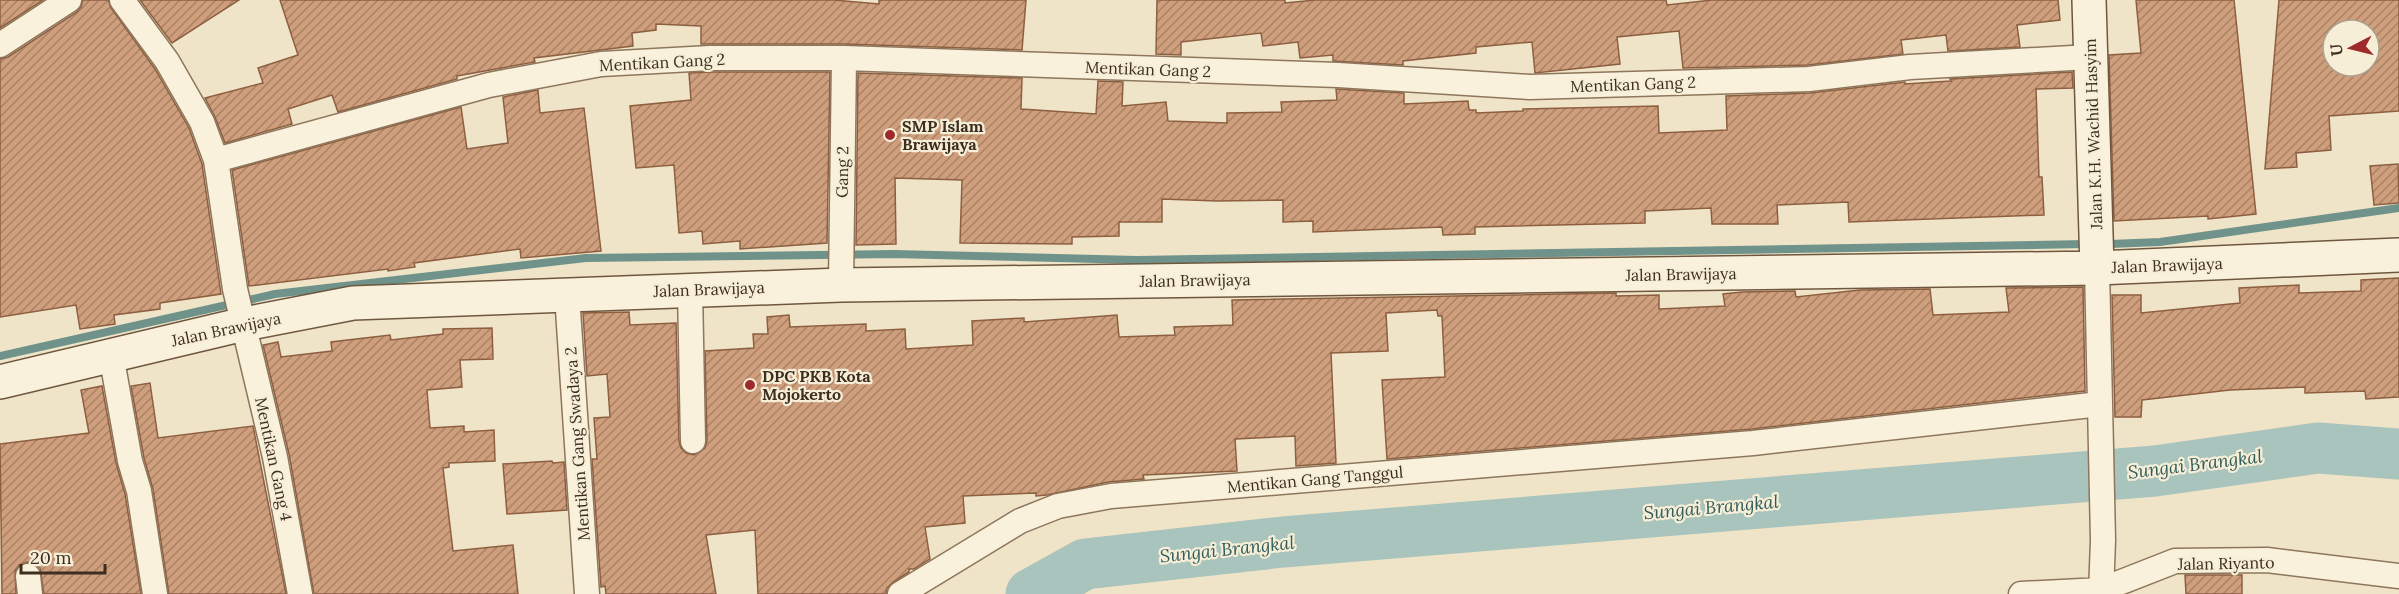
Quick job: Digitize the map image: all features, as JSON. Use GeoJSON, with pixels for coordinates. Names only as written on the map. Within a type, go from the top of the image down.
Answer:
{"type":"FeatureCollection","features":[{"type":"Feature","properties":{"kind":"main road","name":"Jalan K.H. Wachid Hasyim"},"geometry":{"type":"LineString","coordinates":[[2089,0],[2097,268]]}},
{"type":"Feature","properties":{"kind":"main road","name":"Jalan Brawijaya"},"geometry":{"type":"LineString","coordinates":[[0,382],[111,354],[240,308],[690,290],[841,274],[2097,268],[2399,255]]}},
{"type":"Feature","properties":{"kind":"street"},"geometry":{"type":"LineString","coordinates":[[0,45],[69,0]]}},
{"type":"Feature","properties":{"kind":"street","name":"Mentikan Gang 4"},"geometry":{"type":"LineString","coordinates":[[122,0],[167,61],[202,122],[216,160],[240,308],[275,457],[300,594]]}},
{"type":"Feature","properties":{"kind":"street","name":"Mentikan Gang 2"},"geometry":{"type":"LineString","coordinates":[[216,160],[489,85],[602,64],[710,58],[844,58],[1338,75],[1530,87],[1809,79],[1910,67],[2090,57]]}},
{"type":"Feature","properties":{"kind":"street","name":"Gang 2"},"geometry":{"type":"LineString","coordinates":[[841,274],[844,58]]}},
{"type":"Feature","properties":{"kind":"street"},"geometry":{"type":"LineString","coordinates":[[2097,268],[2103,540],[2101,592]]}},
{"type":"Feature","properties":{"kind":"street"},"geometry":{"type":"LineString","coordinates":[[690,290],[693,441]]}},
{"type":"Feature","properties":{"kind":"street","name":"Mentikan Gang Swadaya 2"},"geometry":{"type":"LineString","coordinates":[[567,294],[586,594]]}},
{"type":"Feature","properties":{"kind":"street"},"geometry":{"type":"LineString","coordinates":[[111,354],[130,461],[139,491],[154,594]]}},
{"type":"Feature","properties":{"kind":"street","name":"Mentikan Gang Tanggul"},"geometry":{"type":"LineString","coordinates":[[900,594],[1020,521],[1058,506],[1111,496],[2101,415]]}},
{"type":"Feature","properties":{"kind":"street","name":"Jalan Riyanto"},"geometry":{"type":"LineString","coordinates":[[2021,594],[2101,592],[2175,561],[2267,560],[2399,576]]}},
{"type":"Feature","properties":{"kind":"building"},"geometry":{"type":"Polygon","coordinates":[[[0,0],[43,0],[0,28],[0,0]]]}},
{"type":"Feature","properties":{"kind":"building"},"geometry":{"type":"Polygon","coordinates":[[[83,0],[108,0],[111,8],[155,69],[189,128],[202,164],[221,294],[160,303],[160,309],[114,315],[115,324],[80,329],[76,305],[0,317],[0,59],[8,57],[77,12],[83,0]]]}},
{"type":"Feature","properties":{"kind":"building"},"geometry":{"type":"Polygon","coordinates":[[[140,0],[239,0],[172,43],[140,0]]]}},
{"type":"Feature","properties":{"kind":"building"},"geometry":{"type":"Polygon","coordinates":[[[280,0],[834,0],[879,4],[879,0],[1026,0],[1022,50],[844,44],[701,44],[701,26],[656,24],[656,30],[632,33],[633,46],[534,58],[535,62],[457,76],[457,79],[338,112],[332,95],[288,109],[292,124],[225,143],[205,98],[263,83],[258,68],[298,55],[280,0]]]}},
{"type":"Feature","properties":{"kind":"building"},"geometry":{"type":"Polygon","coordinates":[[[1157,0],[1285,0],[1285,3],[1315,0],[1666,0],[1667,5],[1712,0],[2058,0],[2060,20],[2017,25],[2020,47],[1948,51],[1946,35],[1901,40],[1903,54],[1808,65],[1683,68],[1679,31],[1617,37],[1620,64],[1535,73],[1532,42],[1476,47],[1476,53],[1403,61],[1403,65],[1333,61],[1333,55],[1300,58],[1298,42],[1263,46],[1261,33],[1181,42],[1181,55],[1156,54],[1157,0]]]}},
{"type":"Feature","properties":{"kind":"building"},"geometry":{"type":"Polygon","coordinates":[[[2136,0],[2234,0],[2256,214],[2208,219],[2208,216],[2114,221],[2109,55],[2141,53],[2136,0]]]}},
{"type":"Feature","properties":{"kind":"building"},"geometry":{"type":"Polygon","coordinates":[[[2279,0],[2399,0],[2399,111],[2329,116],[2331,150],[2296,153],[2297,167],[2265,169],[2279,0]]]}},
{"type":"Feature","properties":{"kind":"building"},"geometry":{"type":"Polygon","coordinates":[[[830,72],[827,243],[740,249],[740,241],[703,244],[702,231],[679,233],[674,165],[636,168],[630,106],[691,100],[689,73],[830,72]]]}},
{"type":"Feature","properties":{"kind":"building"},"geometry":{"type":"Polygon","coordinates":[[[2072,72],[2073,88],[2036,89],[2039,177],[2042,177],[2044,215],[1849,222],[1848,202],[1777,205],[1778,224],[1712,224],[1711,208],[1645,211],[1645,223],[1475,227],[1475,234],[1443,235],[1442,227],[1313,232],[1313,221],[1283,222],[1283,200],[1162,199],[1162,222],[1119,222],[1119,236],[1072,237],[1072,244],[960,243],[962,180],[895,178],[896,244],[856,245],[858,73],[1022,78],[1021,109],[1096,114],[1098,81],[1123,82],[1122,106],[1166,102],[1168,121],[1227,123],[1227,113],[1282,112],[1281,102],[1337,100],[1336,89],[1404,93],[1404,104],[1468,101],[1469,110],[1476,110],[1476,113],[1523,111],[1523,109],[1658,106],[1659,133],[1727,130],[1726,96],[1810,93],[1905,82],[1905,84],[2072,72]]]}},
{"type":"Feature","properties":{"kind":"building"},"geometry":{"type":"Polygon","coordinates":[[[538,90],[540,113],[584,108],[601,251],[521,258],[520,249],[414,263],[415,267],[388,271],[388,269],[249,286],[232,170],[461,107],[467,149],[508,143],[503,97],[538,90]]]}},
{"type":"Feature","properties":{"kind":"building"},"geometry":{"type":"Polygon","coordinates":[[[2398,164],[2399,203],[2374,205],[2370,166],[2398,164]]]}},
{"type":"Feature","properties":{"kind":"building"},"geometry":{"type":"Polygon","coordinates":[[[2399,278],[2399,397],[2366,399],[2365,391],[2305,393],[2305,387],[2230,390],[2142,400],[2141,417],[2115,417],[2112,295],[2141,295],[2141,313],[2240,303],[2239,288],[2299,285],[2299,293],[2361,291],[2361,280],[2399,278]]]}},
{"type":"Feature","properties":{"kind":"building"},"geometry":{"type":"Polygon","coordinates":[[[2083,287],[2085,391],[1752,429],[1387,459],[1382,380],[1445,377],[1442,316],[1438,316],[1437,310],[1386,313],[1388,351],[1331,353],[1336,463],[1296,466],[1295,436],[1235,439],[1237,471],[1143,475],[1144,479],[1108,482],[1047,495],[1036,496],[1036,493],[963,496],[965,523],[925,527],[930,559],[914,569],[909,569],[909,572],[887,588],[886,594],[758,594],[755,530],[706,535],[716,594],[606,594],[605,586],[601,587],[592,459],[597,459],[594,418],[610,417],[607,374],[587,376],[583,313],[629,312],[630,325],[676,323],[679,441],[686,453],[694,455],[705,448],[707,441],[705,351],[754,348],[753,334],[768,334],[767,317],[789,315],[790,327],[866,324],[866,331],[905,329],[906,349],[973,345],[972,321],[1024,318],[1024,322],[1117,315],[1119,337],[1175,335],[1174,327],[1233,325],[1232,300],[1616,293],[1616,296],[1659,295],[1659,309],[1725,306],[1723,294],[1742,292],[1795,291],[1796,297],[1860,290],[1930,289],[1933,315],[2009,312],[2006,288],[2083,287]]]}},
{"type":"Feature","properties":{"kind":"building"},"geometry":{"type":"Polygon","coordinates":[[[492,328],[493,359],[460,360],[462,387],[427,390],[430,428],[464,426],[464,432],[494,430],[495,461],[449,463],[449,467],[443,468],[453,551],[513,545],[518,594],[314,594],[289,454],[263,345],[278,342],[281,357],[332,351],[331,342],[390,335],[391,340],[443,334],[443,329],[492,328]]]}},
{"type":"Feature","properties":{"kind":"building"},"geometry":{"type":"Polygon","coordinates":[[[150,383],[158,438],[253,426],[286,594],[169,594],[153,489],[144,458],[131,386],[150,383]]]}},
{"type":"Feature","properties":{"kind":"building"},"geometry":{"type":"Polygon","coordinates":[[[102,386],[116,463],[125,494],[141,594],[44,594],[40,568],[34,563],[27,562],[19,565],[15,571],[16,594],[2,594],[0,444],[89,433],[81,390],[102,386]]]}},
{"type":"Feature","properties":{"kind":"building"},"geometry":{"type":"Polygon","coordinates":[[[552,461],[553,463],[564,462],[567,510],[507,514],[503,464],[552,461]]]}},
{"type":"Feature","properties":{"kind":"building"},"geometry":{"type":"Polygon","coordinates":[[[2185,575],[2242,575],[2242,594],[2186,594],[2185,575]]]}},
{"type":"Feature","properties":{"kind":"waterway"},"geometry":{"type":"LineString","coordinates":[[2110,244],[2160,242],[2399,208]]}},
{"type":"Feature","properties":{"kind":"waterway"},"geometry":{"type":"LineString","coordinates":[[0,356],[275,294],[586,258],[894,254],[1137,260],[2086,244]]}},
{"type":"Feature","properties":{"kind":"waterway","name":"Sungai Brangkal"},"geometry":{"type":"LineString","coordinates":[[1031,594],[1085,564],[1283,542],[2155,471],[2318,448],[2399,454]]}},
{"type":"Feature","properties":{"kind":"place","name":"SMP Islam Brawijaya"},"geometry":{"type":"Point","coordinates":[890,135]}},
{"type":"Feature","properties":{"kind":"place","name":"DPC PKB Kota Mojokerto"},"geometry":{"type":"Point","coordinates":[750,385]}}]}
